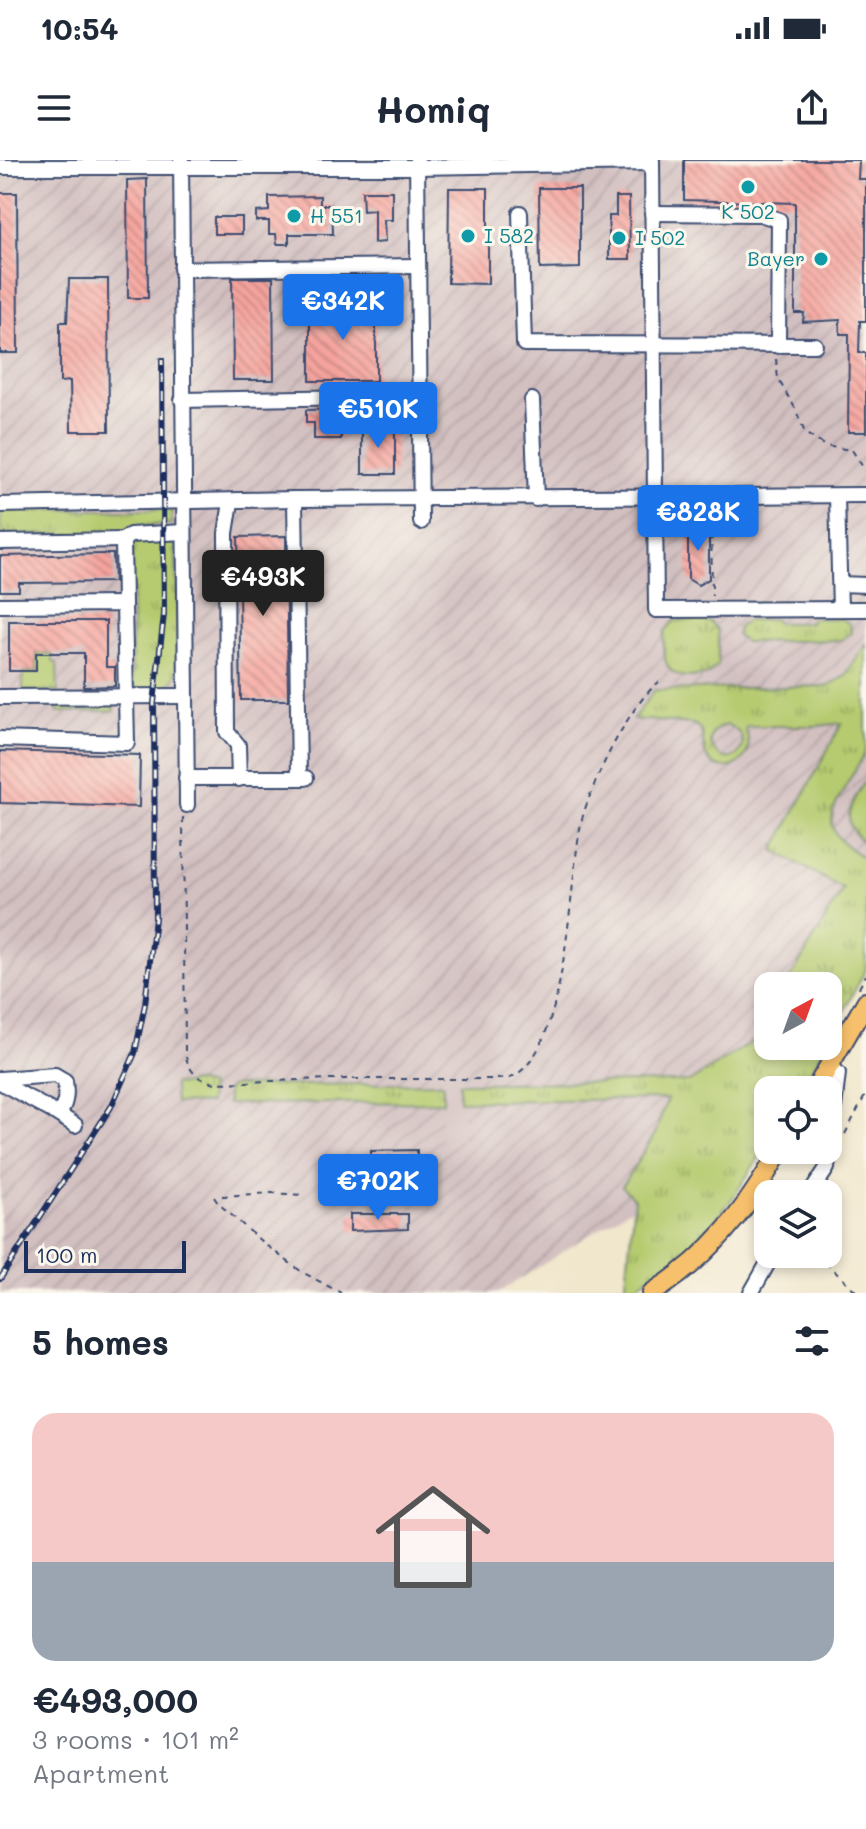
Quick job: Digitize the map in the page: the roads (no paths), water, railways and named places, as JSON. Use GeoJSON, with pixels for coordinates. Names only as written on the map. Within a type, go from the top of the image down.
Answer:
{"type":"FeatureCollection","features":[{"type":"Feature","properties":{"kind":"main road"},"geometry":{"type":"LineString","coordinates":[[823,1076],[866,1002]]}},
{"type":"Feature","properties":{"kind":"main road"},"geometry":{"type":"LineString","coordinates":[[652,1293],[684,1271],[723,1235],[752,1199],[772,1164]]}},
{"type":"Feature","properties":{"kind":"street"},"geometry":{"type":"LineString","coordinates":[[0,167],[652,162],[656,610],[866,609]]}},
{"type":"Feature","properties":{"kind":"street"},"geometry":{"type":"LineString","coordinates":[[177,164],[182,400],[175,502],[184,532],[187,805]]}},
{"type":"Feature","properties":{"kind":"street"},"geometry":{"type":"LineString","coordinates":[[417,164],[421,522]]}},
{"type":"Feature","properties":{"kind":"street"},"geometry":{"type":"LineString","coordinates":[[520,213],[524,344],[815,345]]}},
{"type":"Feature","properties":{"kind":"street"},"geometry":{"type":"LineString","coordinates":[[652,213],[760,214],[779,220],[777,346]]}},
{"type":"Feature","properties":{"kind":"street"},"geometry":{"type":"LineString","coordinates":[[181,269],[418,266]]}},
{"type":"Feature","properties":{"kind":"street"},"geometry":{"type":"LineString","coordinates":[[182,400],[418,396]]}},
{"type":"Feature","properties":{"kind":"street"},"geometry":{"type":"LineString","coordinates":[[532,400],[536,499]]}},
{"type":"Feature","properties":{"kind":"street"},"geometry":{"type":"LineString","coordinates":[[0,505],[295,499],[866,495]]}},
{"type":"Feature","properties":{"kind":"street"},"geometry":{"type":"LineString","coordinates":[[835,609],[840,584],[837,496]]}},
{"type":"Feature","properties":{"kind":"street"},"geometry":{"type":"LineString","coordinates":[[186,778],[303,778],[295,499]]}},
{"type":"Feature","properties":{"kind":"street"},"geometry":{"type":"LineString","coordinates":[[231,502],[226,533],[227,732],[238,745],[239,779]]}},
{"type":"Feature","properties":{"kind":"street"},"geometry":{"type":"LineString","coordinates":[[0,542],[123,540],[130,535],[184,532]]}},
{"type":"Feature","properties":{"kind":"street"},"geometry":{"type":"LineString","coordinates":[[0,739],[127,743],[123,540]]}},
{"type":"Feature","properties":{"kind":"street"},"geometry":{"type":"LineString","coordinates":[[840,584],[866,585]]}},
{"type":"Feature","properties":{"kind":"street"},"geometry":{"type":"LineString","coordinates":[[0,605],[124,604]]}},
{"type":"Feature","properties":{"kind":"street"},"geometry":{"type":"LineString","coordinates":[[761,609],[779,616],[818,615],[835,609]]}},
{"type":"Feature","properties":{"kind":"street"},"geometry":{"type":"LineString","coordinates":[[0,697],[185,696]]}},
{"type":"Feature","properties":{"kind":"street"},"geometry":{"type":"LineString","coordinates":[[0,1080],[55,1075],[65,1081],[67,1095],[59,1115]]}},
{"type":"Feature","properties":{"kind":"street"},"geometry":{"type":"LineString","coordinates":[[0,1080],[75,1125]]}},
{"type":"Feature","properties":{"kind":"street"},"geometry":{"type":"LineString","coordinates":[[751,1293],[765,1268]]}},
{"type":"Feature","properties":{"kind":"railway"},"geometry":{"type":"LineString","coordinates":[[0,1279],[111,1107],[135,1053],[145,1004],[155,918],[154,703],[164,614],[162,360]]}},
{"type":"Feature","properties":{"kind":"place","name":"K 502"},"geometry":{"type":"Point","coordinates":[748,187]}},
{"type":"Feature","properties":{"kind":"place","name":"H 551"},"geometry":{"type":"Point","coordinates":[294,216]}},
{"type":"Feature","properties":{"kind":"place","name":"I 582"},"geometry":{"type":"Point","coordinates":[468,236]}},
{"type":"Feature","properties":{"kind":"place","name":"I 502"},"geometry":{"type":"Point","coordinates":[619,238]}},
{"type":"Feature","properties":{"kind":"place","name":"Bayer"},"geometry":{"type":"Point","coordinates":[821,259]}}]}
